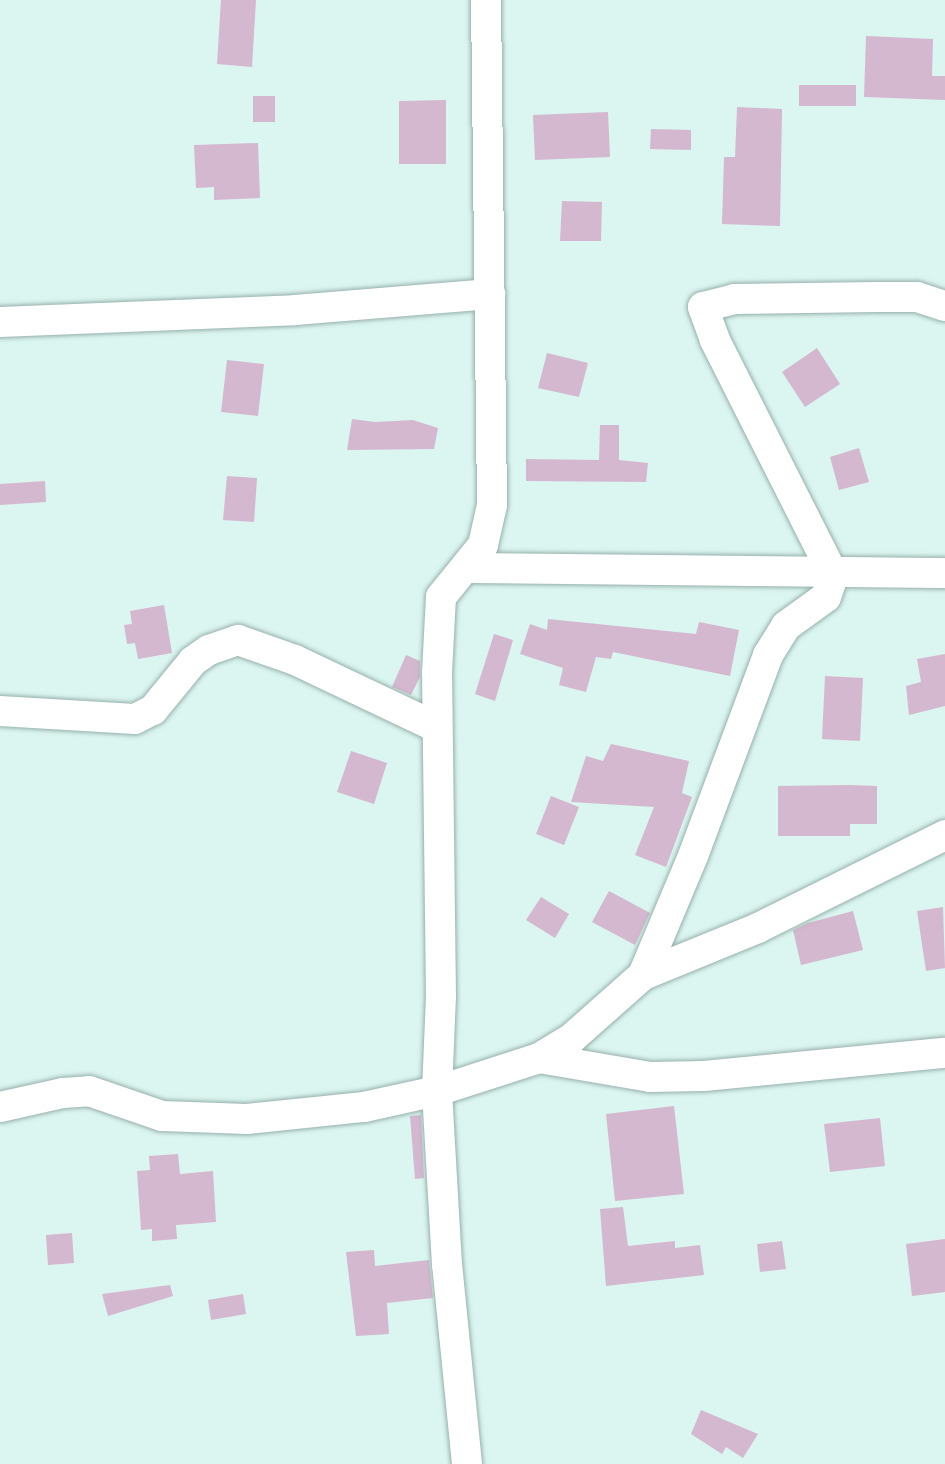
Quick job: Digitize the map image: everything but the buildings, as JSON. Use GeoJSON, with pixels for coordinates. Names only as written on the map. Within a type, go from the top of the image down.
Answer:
{"type":"FeatureCollection","features":[{"type":"Feature","properties":{"kind":"street"},"geometry":{"type":"LineString","coordinates":[[467,1464],[447,1265],[437,1091],[441,997],[436,727],[440,606],[447,587],[483,545],[492,505],[486,0]]}},
{"type":"Feature","properties":{"kind":"street"},"geometry":{"type":"LineString","coordinates":[[0,322],[295,310],[490,294]]}},
{"type":"Feature","properties":{"kind":"street"},"geometry":{"type":"LineString","coordinates":[[642,975],[693,856],[768,655],[786,626],[826,597],[831,590],[832,572],[762,438],[715,340],[703,307],[734,299],[877,297],[917,297],[945,306]]}},
{"type":"Feature","properties":{"kind":"street"},"geometry":{"type":"LineString","coordinates":[[466,568],[945,573]]}},
{"type":"Feature","properties":{"kind":"street"},"geometry":{"type":"LineString","coordinates":[[0,711],[135,719],[153,710],[193,661],[209,650],[238,640],[295,660],[436,727]]}},
{"type":"Feature","properties":{"kind":"street"},"geometry":{"type":"LineString","coordinates":[[0,1107],[63,1093],[89,1091],[162,1116],[247,1119],[364,1107],[437,1091],[539,1058],[572,1038],[642,975],[758,928],[945,835]]}},
{"type":"Feature","properties":{"kind":"street"},"geometry":{"type":"LineString","coordinates":[[539,1058],[650,1077],[704,1076],[945,1053]]}}]}
